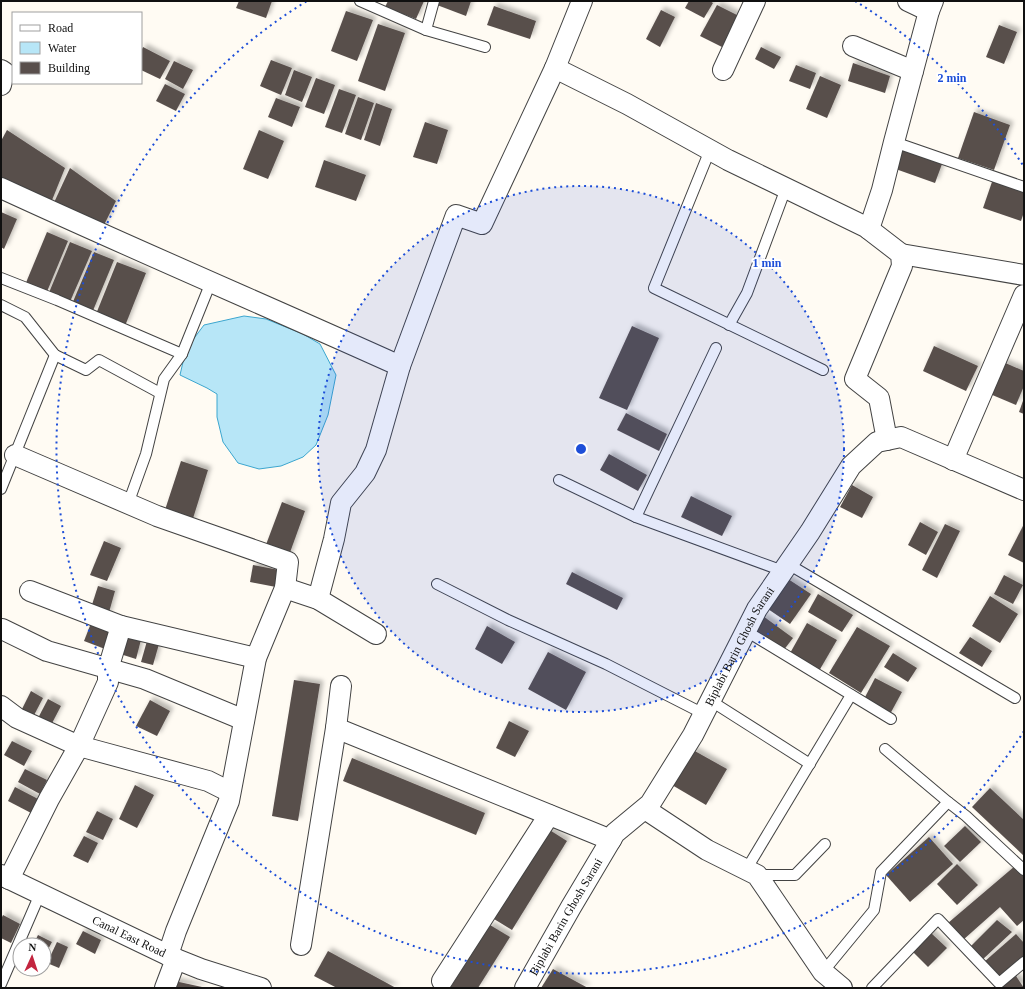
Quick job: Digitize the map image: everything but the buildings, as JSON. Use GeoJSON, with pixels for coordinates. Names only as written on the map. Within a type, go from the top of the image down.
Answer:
{"type":"FeatureCollection","features":[{"type":"Feature","properties":{"kind":"street"},"geometry":{"type":"LineString","coordinates":[[318,599],[334,539],[341,503],[365,473],[376,450],[400,366],[456,215],[482,224],[555,68],[582,1]]}},
{"type":"Feature","properties":{"kind":"street"},"geometry":{"type":"LineString","coordinates":[[723,70],[755,1]]}},
{"type":"Feature","properties":{"kind":"street"},"geometry":{"type":"LineString","coordinates":[[869,229],[882,190],[931,6],[908,1]]}},
{"type":"Feature","properties":{"kind":"street"},"geometry":{"type":"LineString","coordinates":[[853,46],[913,71]]}},
{"type":"Feature","properties":{"kind":"street"},"geometry":{"type":"LineString","coordinates":[[555,68],[627,104],[710,150],[869,229],[901,254],[1024,274]]}},
{"type":"Feature","properties":{"kind":"street"},"geometry":{"type":"LineString","coordinates":[[1,70],[4,72],[1,85]]}},
{"type":"Feature","properties":{"kind":"street"},"geometry":{"type":"LineString","coordinates":[[1,188],[102,235],[400,366]]}},
{"type":"Feature","properties":{"kind":"street"},"geometry":{"type":"LineString","coordinates":[[887,440],[879,398],[854,379],[902,266],[901,254]]}},
{"type":"Feature","properties":{"kind":"street"},"geometry":{"type":"LineString","coordinates":[[953,460],[1024,295]]}},
{"type":"Feature","properties":{"kind":"street","name":"Biplabi Barin Ghosh Sarani"},"geometry":{"type":"LineString","coordinates":[[525,988],[615,833],[650,804],[682,754],[757,609],[810,532],[851,466],[877,442],[901,437],[1024,490]]}},
{"type":"Feature","properties":{"kind":"street"},"geometry":{"type":"LineString","coordinates":[[15,455],[157,516],[288,562],[285,588],[256,658],[229,801],[176,931],[165,988]]}},
{"type":"Feature","properties":{"kind":"street"},"geometry":{"type":"LineString","coordinates":[[285,588],[318,599],[376,634]]}},
{"type":"Feature","properties":{"kind":"street"},"geometry":{"type":"LineString","coordinates":[[30,591],[121,626],[256,658]]}},
{"type":"Feature","properties":{"kind":"street"},"geometry":{"type":"LineString","coordinates":[[5,877],[79,746],[108,682],[108,669],[121,626]]}},
{"type":"Feature","properties":{"kind":"street"},"geometry":{"type":"LineString","coordinates":[[2,629],[47,651],[146,679],[244,720]]}},
{"type":"Feature","properties":{"kind":"street"},"geometry":{"type":"LineString","coordinates":[[301,945],[336,728],[341,686]]}},
{"type":"Feature","properties":{"kind":"street"},"geometry":{"type":"LineString","coordinates":[[1,706],[17,718],[79,746],[208,781],[230,792]]}},
{"type":"Feature","properties":{"kind":"street"},"geometry":{"type":"LineString","coordinates":[[336,728],[611,840]]}},
{"type":"Feature","properties":{"kind":"street"},"geometry":{"type":"LineString","coordinates":[[644,809],[706,850],[752,873],[824,972],[842,988]]}},
{"type":"Feature","properties":{"kind":"street"},"geometry":{"type":"LineString","coordinates":[[442,981],[549,814]]}},
{"type":"Feature","properties":{"kind":"street","name":"Canal East Road"},"geometry":{"type":"LineString","coordinates":[[5,877],[201,970],[261,988]]}},
{"type":"Feature","properties":{"kind":"lane"},"geometry":{"type":"LineString","coordinates":[[360,1],[426,30],[485,47]]}},
{"type":"Feature","properties":{"kind":"lane"},"geometry":{"type":"LineString","coordinates":[[426,30],[434,1]]}},
{"type":"Feature","properties":{"kind":"lane"},"geometry":{"type":"LineString","coordinates":[[894,142],[1024,187]]}},
{"type":"Feature","properties":{"kind":"lane"},"geometry":{"type":"LineString","coordinates":[[710,150],[654,288],[823,370]]}},
{"type":"Feature","properties":{"kind":"lane"},"geometry":{"type":"LineString","coordinates":[[729,325],[747,292],[786,188]]}},
{"type":"Feature","properties":{"kind":"lane"},"geometry":{"type":"LineString","coordinates":[[1,278],[57,300],[182,354]]}},
{"type":"Feature","properties":{"kind":"lane"},"geometry":{"type":"LineString","coordinates":[[128,504],[146,454],[164,379],[182,354],[211,282]]}},
{"type":"Feature","properties":{"kind":"lane"},"geometry":{"type":"LineString","coordinates":[[1,306],[25,317],[55,355],[86,370],[99,360],[160,393]]}},
{"type":"Feature","properties":{"kind":"lane"},"geometry":{"type":"LineString","coordinates":[[636,517],[716,348]]}},
{"type":"Feature","properties":{"kind":"lane"},"geometry":{"type":"LineString","coordinates":[[1,489],[55,355]]}},
{"type":"Feature","properties":{"kind":"lane"},"geometry":{"type":"LineString","coordinates":[[559,480],[636,517],[786,567],[1014,698]]}},
{"type":"Feature","properties":{"kind":"lane"},"geometry":{"type":"LineString","coordinates":[[437,584],[508,620],[707,707],[810,764]]}},
{"type":"Feature","properties":{"kind":"lane"},"geometry":{"type":"LineString","coordinates":[[746,631],[891,719]]}},
{"type":"Feature","properties":{"kind":"lane"},"geometry":{"type":"LineString","coordinates":[[825,844],[795,875],[752,873],[810,764],[851,695]]}},
{"type":"Feature","properties":{"kind":"lane"},"geometry":{"type":"LineString","coordinates":[[885,749],[966,816],[1024,870]]}},
{"type":"Feature","properties":{"kind":"lane"},"geometry":{"type":"LineString","coordinates":[[824,972],[874,910],[881,872],[948,802]]}},
{"type":"Feature","properties":{"kind":"lane"},"geometry":{"type":"LineString","coordinates":[[1,984],[40,894]]}},
{"type":"Feature","properties":{"kind":"lane"},"geometry":{"type":"LineString","coordinates":[[872,988],[938,919],[999,982],[1024,962]]}},
{"type":"Feature","properties":{"kind":"water"},"geometry":{"type":"Polygon","coordinates":[[[244,316],[266,319],[303,334],[320,344],[336,375],[328,415],[316,445],[303,457],[281,466],[259,469],[238,463],[223,442],[217,417],[217,394],[180,375],[186,349],[204,325],[244,316]]]}}]}
